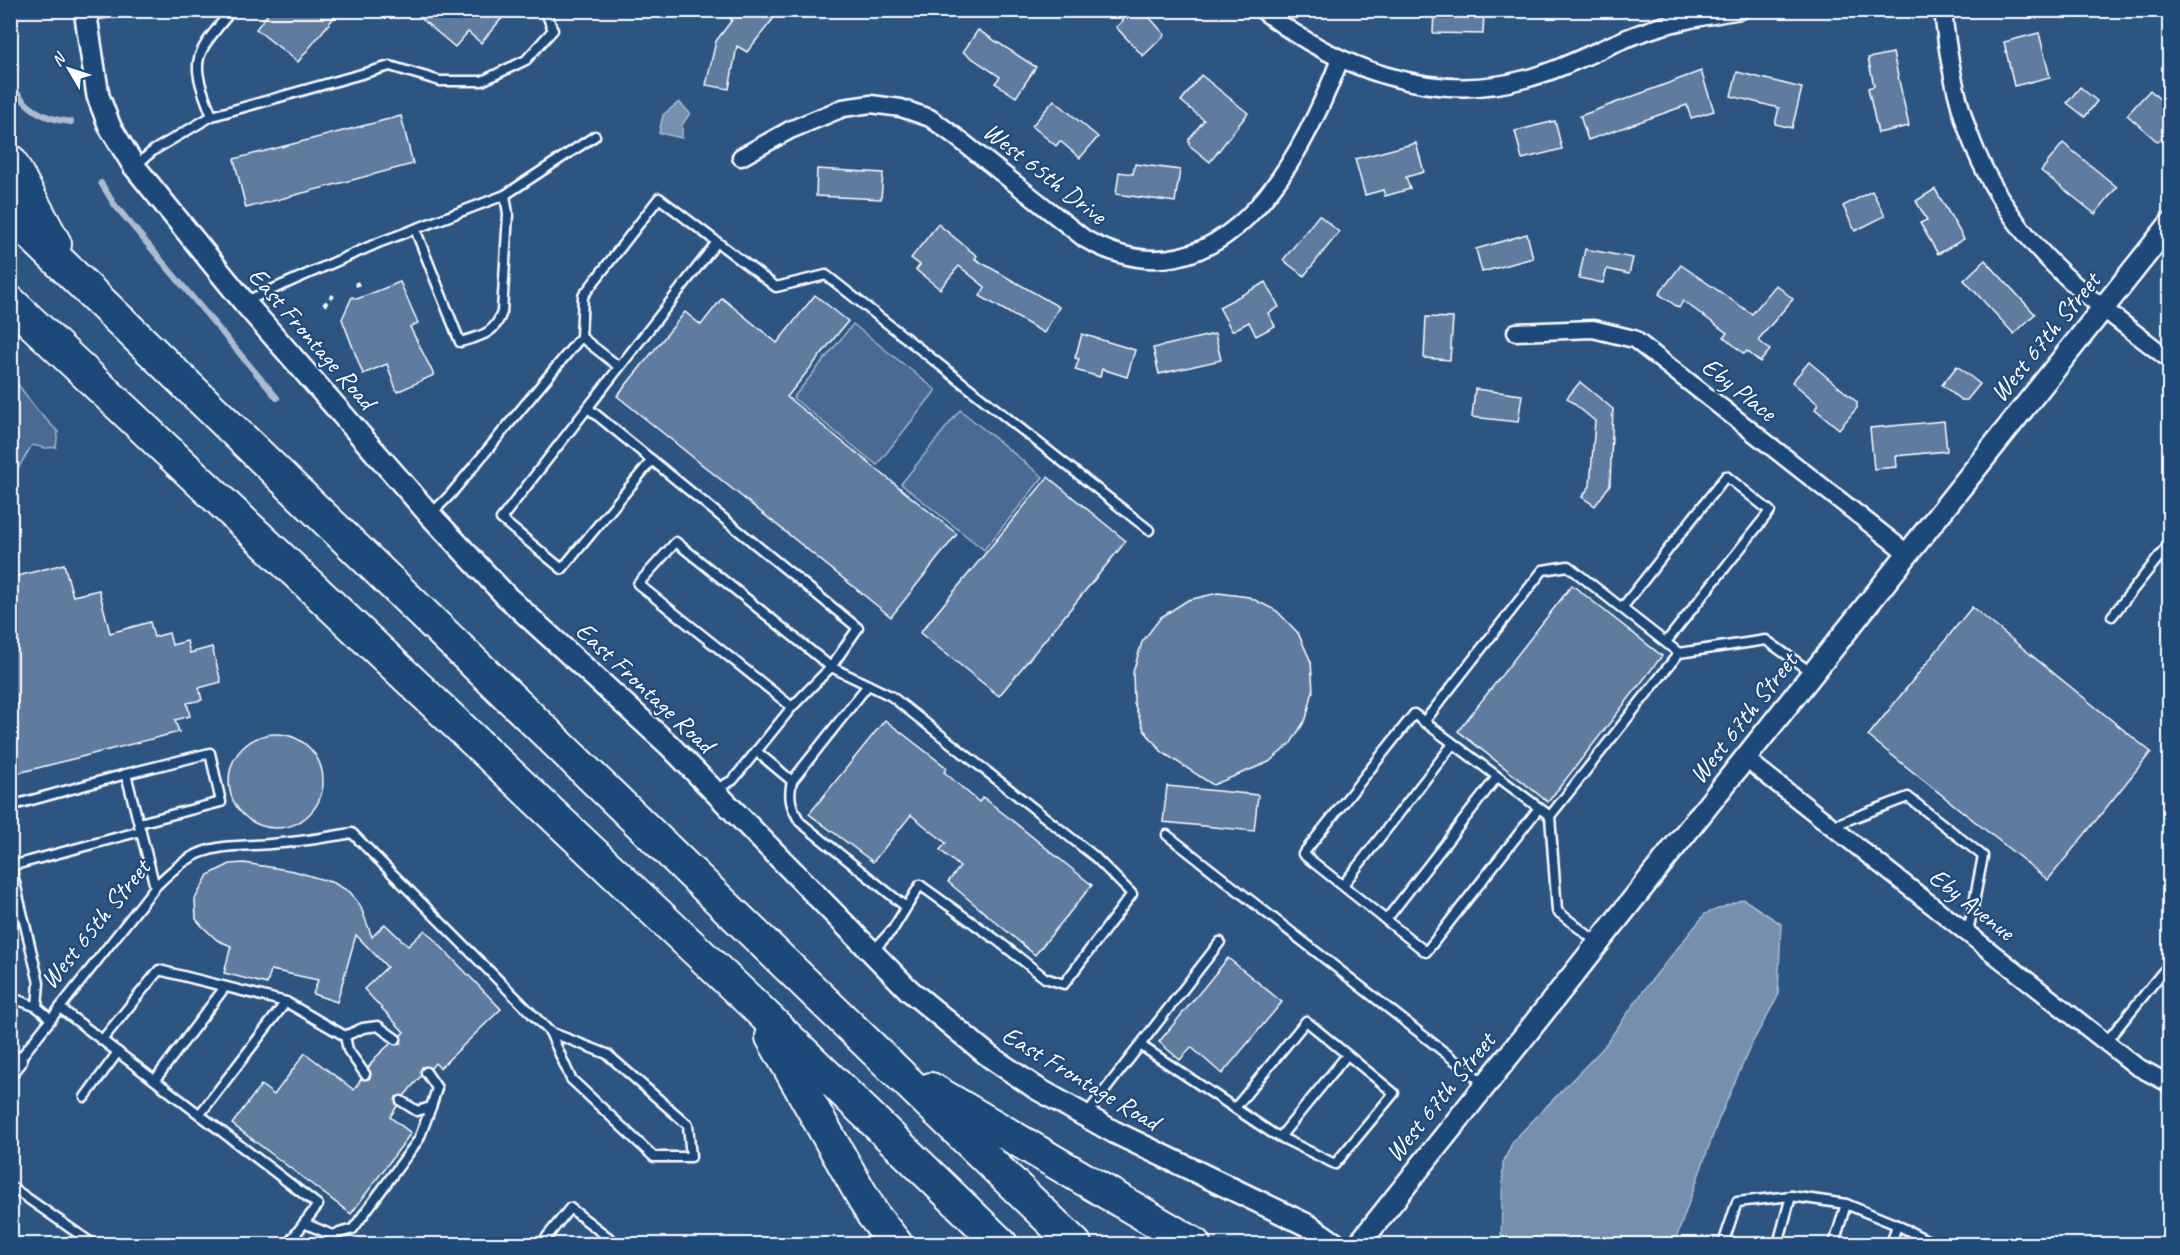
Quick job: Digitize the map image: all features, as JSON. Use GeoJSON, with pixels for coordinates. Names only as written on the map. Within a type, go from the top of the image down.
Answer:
{"type":"FeatureCollection","features":[{"type":"Feature","properties":{"kind":"highway"},"geometry":{"type":"LineString","coordinates":[[10,161],[70,271]]}},
{"type":"Feature","properties":{"kind":"highway"},"geometry":{"type":"LineString","coordinates":[[10,214],[1075,1245]]}},
{"type":"Feature","properties":{"kind":"highway"},"geometry":{"type":"LineString","coordinates":[[10,302],[23,321],[754,1005],[1001,1245]]}},
{"type":"Feature","properties":{"kind":"highway"},"geometry":{"type":"LineString","coordinates":[[754,1005],[873,1215],[896,1245]]}},
{"type":"Feature","properties":{"kind":"highway"},"geometry":{"type":"LineString","coordinates":[[888,1064],[1194,1245]]}},
{"type":"Feature","properties":{"kind":"street"},"geometry":{"type":"LineString","coordinates":[[1262,10],[1296,36],[1340,59],[1406,81],[1450,87],[1484,86],[1524,80],[1560,68],[1636,34],[1694,18],[1741,10]]}},
{"type":"Feature","properties":{"kind":"street"},"geometry":{"type":"LineString","coordinates":[[1942,10],[1953,90],[1968,135],[2005,206],[2035,245],[2103,307],[2169,360]]}},
{"type":"Feature","properties":{"kind":"street","name":"East Frontage Road"},"geometry":{"type":"LineString","coordinates":[[85,13],[91,60],[102,108],[119,144],[134,166],[244,302],[430,515],[507,597],[715,790],[909,990],[989,1056],[1085,1116],[1165,1158],[1309,1226],[1335,1245]]}},
{"type":"Feature","properties":{"kind":"street","name":"West 65th Drive"},"geometry":{"type":"LineString","coordinates":[[741,157],[790,130],[843,108],[871,104],[901,108],[930,118],[1085,239],[1102,248],[1133,258],[1165,259],[1202,249],[1232,232],[1254,214],[1287,171],[1330,85],[1340,59]]}},
{"type":"Feature","properties":{"kind":"street","name":"West 67th Street"},"geometry":{"type":"LineString","coordinates":[[1359,1245],[2169,224]]}},
{"type":"Feature","properties":{"kind":"street","name":"Eby Place"},"geometry":{"type":"LineString","coordinates":[[1516,332],[1593,329],[1634,339],[1907,553]]}},
{"type":"Feature","properties":{"kind":"street","name":"Eby Avenue"},"geometry":{"type":"LineString","coordinates":[[1746,759],[2136,1066],[2169,1084]]}},
{"type":"Feature","properties":{"kind":"lane"},"geometry":{"type":"LineString","coordinates":[[85,13],[119,10]]}},
{"type":"Feature","properties":{"kind":"lane"},"geometry":{"type":"LineString","coordinates":[[212,116],[196,77],[198,55],[232,10]]}},
{"type":"Feature","properties":{"kind":"lane"},"geometry":{"type":"LineString","coordinates":[[134,166],[154,150],[212,116],[390,66],[440,81],[482,81],[525,60],[553,30],[545,10]]}},
{"type":"Feature","properties":{"kind":"lane"},"geometry":{"type":"LineString","coordinates":[[244,302],[415,229],[505,195],[595,136]]}},
{"type":"Feature","properties":{"kind":"lane"},"geometry":{"type":"LineString","coordinates":[[415,229],[460,342],[489,333],[498,324],[502,312],[508,214],[505,195]]}},
{"type":"Feature","properties":{"kind":"lane"},"geometry":{"type":"LineString","coordinates":[[430,515],[450,495],[581,337],[583,296],[659,198],[776,287],[826,275],[1149,530]]}},
{"type":"Feature","properties":{"kind":"lane"},"geometry":{"type":"LineString","coordinates":[[652,460],[562,568],[501,519],[618,366],[717,242]]}},
{"type":"Feature","properties":{"kind":"lane"},"geometry":{"type":"LineString","coordinates":[[581,337],[618,366]]}},
{"type":"Feature","properties":{"kind":"lane"},"geometry":{"type":"LineString","coordinates":[[588,408],[858,628],[831,667],[792,707],[733,780],[715,790]]}},
{"type":"Feature","properties":{"kind":"lane"},"geometry":{"type":"LineString","coordinates":[[1622,608],[1726,476],[1770,511],[1666,642]]}},
{"type":"Feature","properties":{"kind":"lane"},"geometry":{"type":"LineString","coordinates":[[792,707],[638,584],[676,542],[831,667],[891,696],[1094,856],[1132,894],[1064,984],[1045,978],[920,885],[893,929],[871,953]]}},
{"type":"Feature","properties":{"kind":"lane"},"geometry":{"type":"LineString","coordinates":[[2112,616],[2169,543]]}},
{"type":"Feature","properties":{"kind":"lane"},"geometry":{"type":"LineString","coordinates":[[1424,722],[1543,570],[1568,566],[1679,653]]}},
{"type":"Feature","properties":{"kind":"lane"},"geometry":{"type":"LineString","coordinates":[[1598,944],[1557,911],[1550,816],[1679,653],[1766,640],[1813,674]]}},
{"type":"Feature","properties":{"kind":"lane"},"geometry":{"type":"LineString","coordinates":[[868,685],[792,781],[789,795],[791,807],[800,822],[906,907]]}},
{"type":"Feature","properties":{"kind":"lane"},"geometry":{"type":"LineString","coordinates":[[1539,808],[1426,952],[1303,854],[1414,714],[1550,816]]}},
{"type":"Feature","properties":{"kind":"lane"},"geometry":{"type":"LineString","coordinates":[[1342,885],[1453,744]]}},
{"type":"Feature","properties":{"kind":"lane"},"geometry":{"type":"LineString","coordinates":[[756,751],[792,781]]}},
{"type":"Feature","properties":{"kind":"lane"},"geometry":{"type":"LineString","coordinates":[[10,806],[210,753],[221,802],[11,864],[39,983],[37,1007]]}},
{"type":"Feature","properties":{"kind":"lane"},"geometry":{"type":"LineString","coordinates":[[126,774],[155,887]]}},
{"type":"Feature","properties":{"kind":"lane"},"geometry":{"type":"LineString","coordinates":[[1386,920],[1497,777]]}},
{"type":"Feature","properties":{"kind":"lane"},"geometry":{"type":"LineString","coordinates":[[1832,826],[1908,797],[1974,848],[1983,856],[1968,933]]}},
{"type":"Feature","properties":{"kind":"lane","name":"West 65th Street"},"geometry":{"type":"LineString","coordinates":[[14,1066],[155,887],[175,867],[215,847],[281,844],[352,833],[550,1032]]}},
{"type":"Feature","properties":{"kind":"lane"},"geometry":{"type":"LineString","coordinates":[[1167,835],[1485,1084]]}},
{"type":"Feature","properties":{"kind":"lane"},"geometry":{"type":"LineString","coordinates":[[1085,1116],[1220,942]]}},
{"type":"Feature","properties":{"kind":"lane"},"geometry":{"type":"LineString","coordinates":[[2106,1042],[2169,963]]}},
{"type":"Feature","properties":{"kind":"lane"},"geometry":{"type":"LineString","coordinates":[[102,1040],[159,970],[286,1002],[345,1036],[348,1050],[364,1074]]}},
{"type":"Feature","properties":{"kind":"lane"},"geometry":{"type":"LineString","coordinates":[[155,1080],[225,987]]}},
{"type":"Feature","properties":{"kind":"lane"},"geometry":{"type":"LineString","coordinates":[[10,997],[37,1007],[51,1019]]}},
{"type":"Feature","properties":{"kind":"lane"},"geometry":{"type":"LineString","coordinates":[[200,1114],[286,1002]]}},
{"type":"Feature","properties":{"kind":"lane"},"geometry":{"type":"LineString","coordinates":[[60,1008],[318,1205],[288,1245]]}},
{"type":"Feature","properties":{"kind":"lane"},"geometry":{"type":"LineString","coordinates":[[1140,1045],[1235,1108],[1280,1137],[1335,1164],[1394,1093],[1306,1022],[1235,1108]]}},
{"type":"Feature","properties":{"kind":"lane"},"geometry":{"type":"LineString","coordinates":[[345,1036],[363,1028],[378,1026],[396,1040]]}},
{"type":"Feature","properties":{"kind":"lane"},"geometry":{"type":"LineString","coordinates":[[550,1032],[607,1054],[688,1125],[692,1156],[654,1157],[571,1078],[550,1032]]}},
{"type":"Feature","properties":{"kind":"lane"},"geometry":{"type":"LineString","coordinates":[[85,1096],[118,1052]]}},
{"type":"Feature","properties":{"kind":"lane"},"geometry":{"type":"LineString","coordinates":[[1280,1137],[1347,1055]]}},
{"type":"Feature","properties":{"kind":"lane"},"geometry":{"type":"LineString","coordinates":[[304,1223],[332,1235],[353,1229],[419,1139],[437,1088],[426,1072]]}},
{"type":"Feature","properties":{"kind":"lane"},"geometry":{"type":"LineString","coordinates":[[401,1101],[417,1111],[431,1107]]}},
{"type":"Feature","properties":{"kind":"lane"},"geometry":{"type":"LineString","coordinates":[[10,1186],[93,1245]]}},
{"type":"Feature","properties":{"kind":"lane"},"geometry":{"type":"LineString","coordinates":[[1778,1245],[1791,1196]]}},
{"type":"Feature","properties":{"kind":"lane"},"geometry":{"type":"LineString","coordinates":[[1723,1245],[1737,1202],[1791,1196],[1846,1204],[1897,1225],[1935,1245]]}},
{"type":"Feature","properties":{"kind":"lane"},"geometry":{"type":"LineString","coordinates":[[1834,1245],[1846,1204]]}},
{"type":"Feature","properties":{"kind":"lane"},"geometry":{"type":"LineString","coordinates":[[541,1245],[570,1208],[617,1245]]}},
{"type":"Feature","properties":{"kind":"lane"},"geometry":{"type":"LineString","coordinates":[[1892,1245],[1897,1225]]}},
{"type":"Feature","properties":{"kind":"path"},"geometry":{"type":"LineString","coordinates":[[356,282],[360,290]]}},
{"type":"Feature","properties":{"kind":"path"},"geometry":{"type":"LineString","coordinates":[[324,305],[336,292]]}},
{"type":"Feature","properties":{"kind":"shaded area"},"geometry":{"type":"Polygon","coordinates":[[[679,102],[690,113],[682,125],[682,138],[659,133],[663,115],[679,102]]]}},
{"type":"Feature","properties":{"kind":"shaded area"},"geometry":{"type":"Polygon","coordinates":[[[853,324],[936,390],[877,465],[793,398],[853,324]]]}},
{"type":"Feature","properties":{"kind":"shaded area"},"geometry":{"type":"Polygon","coordinates":[[[11,375],[37,410],[58,432],[56,447],[46,448],[32,445],[11,480],[11,375]]]}},
{"type":"Feature","properties":{"kind":"shaded area"},"geometry":{"type":"Polygon","coordinates":[[[960,410],[1043,477],[984,550],[901,484],[960,410]]]}},
{"type":"Feature","properties":{"kind":"shaded area"},"geometry":{"type":"Polygon","coordinates":[[[1743,899],[1781,924],[1778,996],[1751,1045],[1718,1121],[1677,1236],[1667,1244],[1501,1244],[1503,1163],[1513,1141],[1603,1048],[1647,986],[1705,914],[1743,899]]]}},
{"type":"Feature","properties":{"kind":"building"},"geometry":{"type":"Polygon","coordinates":[[[271,10],[340,10],[298,62],[256,29],[271,10]]]}},
{"type":"Feature","properties":{"kind":"building"},"geometry":{"type":"Polygon","coordinates":[[[411,10],[493,10],[502,18],[481,43],[468,32],[455,47],[411,10]]]}},
{"type":"Feature","properties":{"kind":"building"},"geometry":{"type":"Polygon","coordinates":[[[720,10],[763,10],[773,19],[747,52],[737,46],[729,89],[706,85],[716,41],[732,20],[720,10]]]}},
{"type":"Feature","properties":{"kind":"building"},"geometry":{"type":"Polygon","coordinates":[[[1113,10],[1143,10],[1165,35],[1143,56],[1116,27],[1123,21],[1113,10]]]}},
{"type":"Feature","properties":{"kind":"building"},"geometry":{"type":"Polygon","coordinates":[[[1434,10],[1484,10],[1483,34],[1433,33],[1434,10]]]}},
{"type":"Feature","properties":{"kind":"building"},"geometry":{"type":"Polygon","coordinates":[[[978,30],[1036,67],[1016,97],[995,83],[1000,77],[963,52],[978,30]]]}},
{"type":"Feature","properties":{"kind":"building"},"geometry":{"type":"Polygon","coordinates":[[[2039,33],[2050,77],[2014,86],[2004,42],[2039,33]]]}},
{"type":"Feature","properties":{"kind":"building"},"geometry":{"type":"Polygon","coordinates":[[[1893,53],[1909,126],[1878,133],[1868,88],[1874,86],[1868,58],[1893,53]]]}},
{"type":"Feature","properties":{"kind":"building"},"geometry":{"type":"Polygon","coordinates":[[[1701,71],[1714,111],[1691,118],[1687,105],[1588,140],[1580,116],[1701,71]]]}},
{"type":"Feature","properties":{"kind":"building"},"geometry":{"type":"Polygon","coordinates":[[[1737,72],[1802,88],[1792,128],[1775,124],[1779,108],[1731,96],[1737,72]]]}},
{"type":"Feature","properties":{"kind":"building"},"geometry":{"type":"Polygon","coordinates":[[[1201,75],[1248,113],[1210,162],[1189,145],[1189,139],[1204,120],[1181,101],[1201,75]]]}},
{"type":"Feature","properties":{"kind":"building"},"geometry":{"type":"Polygon","coordinates":[[[2080,87],[2097,101],[2085,117],[2067,103],[2080,87]]]}},
{"type":"Feature","properties":{"kind":"building"},"geometry":{"type":"Polygon","coordinates":[[[2150,90],[2169,108],[2169,129],[2158,142],[2127,115],[2150,90]]]}},
{"type":"Feature","properties":{"kind":"building"},"geometry":{"type":"Polygon","coordinates":[[[1054,100],[1098,137],[1080,158],[1060,141],[1056,146],[1032,126],[1054,100]]]}},
{"type":"Feature","properties":{"kind":"building"},"geometry":{"type":"Polygon","coordinates":[[[401,116],[413,164],[246,208],[234,159],[401,116]]]}},
{"type":"Feature","properties":{"kind":"building"},"geometry":{"type":"Polygon","coordinates":[[[1555,121],[1562,149],[1522,159],[1515,131],[1555,121]]]}},
{"type":"Feature","properties":{"kind":"building"},"geometry":{"type":"Polygon","coordinates":[[[1416,143],[1424,172],[1406,177],[1410,189],[1385,196],[1383,190],[1365,195],[1355,159],[1416,143]]]}},
{"type":"Feature","properties":{"kind":"building"},"geometry":{"type":"Polygon","coordinates":[[[2063,143],[2117,187],[2095,214],[2041,171],[2063,143]]]}},
{"type":"Feature","properties":{"kind":"building"},"geometry":{"type":"Polygon","coordinates":[[[1135,164],[1180,170],[1175,202],[1116,194],[1119,172],[1133,174],[1135,164]]]}},
{"type":"Feature","properties":{"kind":"building"},"geometry":{"type":"Polygon","coordinates":[[[817,169],[883,173],[881,199],[816,196],[817,169]]]}},
{"type":"Feature","properties":{"kind":"building"},"geometry":{"type":"Polygon","coordinates":[[[1935,189],[1964,239],[1938,254],[1920,223],[1927,220],[1916,201],[1935,189]]]}},
{"type":"Feature","properties":{"kind":"building"},"geometry":{"type":"Polygon","coordinates":[[[1872,191],[1885,216],[1855,231],[1843,206],[1872,191]]]}},
{"type":"Feature","properties":{"kind":"building"},"geometry":{"type":"Polygon","coordinates":[[[1319,215],[1339,232],[1304,276],[1283,260],[1319,215]]]}},
{"type":"Feature","properties":{"kind":"building"},"geometry":{"type":"Polygon","coordinates":[[[938,224],[977,256],[975,259],[1059,307],[1044,333],[980,296],[985,287],[959,266],[940,289],[916,270],[920,265],[911,258],[938,224]]]}},
{"type":"Feature","properties":{"kind":"building"},"geometry":{"type":"Polygon","coordinates":[[[1527,234],[1533,258],[1482,272],[1476,249],[1527,234]]]}},
{"type":"Feature","properties":{"kind":"building"},"geometry":{"type":"Polygon","coordinates":[[[1585,249],[1633,258],[1629,274],[1607,269],[1603,283],[1579,278],[1585,249]]]}},
{"type":"Feature","properties":{"kind":"building"},"geometry":{"type":"Polygon","coordinates":[[[1985,260],[2035,314],[2014,334],[1964,280],[1985,260]]]}},
{"type":"Feature","properties":{"kind":"building"},"geometry":{"type":"Polygon","coordinates":[[[1681,265],[1752,314],[1776,285],[1793,299],[1758,340],[1770,350],[1760,362],[1747,351],[1744,354],[1724,337],[1727,333],[1683,301],[1679,308],[1659,294],[1681,265]]]}},
{"type":"Feature","properties":{"kind":"building"},"geometry":{"type":"Polygon","coordinates":[[[400,282],[418,323],[410,327],[434,375],[397,392],[387,364],[363,374],[342,319],[352,297],[357,299],[400,282]]]}},
{"type":"Feature","properties":{"kind":"building"},"geometry":{"type":"Polygon","coordinates":[[[1266,282],[1279,307],[1268,313],[1275,326],[1256,336],[1249,322],[1232,331],[1219,307],[1266,282]]]}},
{"type":"Feature","properties":{"kind":"building"},"geometry":{"type":"Polygon","coordinates":[[[815,295],[848,321],[787,397],[957,534],[891,617],[617,396],[685,312],[701,325],[722,298],[777,343],[815,295]]]}},
{"type":"Feature","properties":{"kind":"building"},"geometry":{"type":"Polygon","coordinates":[[[1426,317],[1453,318],[1450,360],[1424,358],[1426,317]]]}},
{"type":"Feature","properties":{"kind":"building"},"geometry":{"type":"Polygon","coordinates":[[[1082,334],[1135,350],[1127,377],[1102,369],[1100,377],[1075,370],[1079,359],[1075,358],[1082,334]]]}},
{"type":"Feature","properties":{"kind":"building"},"geometry":{"type":"Polygon","coordinates":[[[1215,334],[1221,360],[1159,374],[1153,348],[1215,334]]]}},
{"type":"Feature","properties":{"kind":"building"},"geometry":{"type":"Polygon","coordinates":[[[1809,362],[1857,402],[1857,408],[1839,429],[1815,409],[1818,404],[1792,382],[1809,362]]]}},
{"type":"Feature","properties":{"kind":"building"},"geometry":{"type":"Polygon","coordinates":[[[1957,366],[1980,384],[1967,400],[1961,400],[1942,385],[1957,366]]]}},
{"type":"Feature","properties":{"kind":"building"},"geometry":{"type":"Polygon","coordinates":[[[1580,382],[1613,409],[1610,485],[1595,506],[1582,497],[1590,486],[1595,421],[1567,398],[1580,382]]]}},
{"type":"Feature","properties":{"kind":"building"},"geometry":{"type":"Polygon","coordinates":[[[1475,389],[1522,395],[1518,422],[1472,417],[1475,389]]]}},
{"type":"Feature","properties":{"kind":"building"},"geometry":{"type":"Polygon","coordinates":[[[1944,421],[1947,451],[1896,456],[1897,467],[1874,469],[1870,428],[1944,421]]]}},
{"type":"Feature","properties":{"kind":"building"},"geometry":{"type":"Polygon","coordinates":[[[1048,477],[1126,541],[999,696],[920,633],[1048,477]]]}},
{"type":"Feature","properties":{"kind":"building"},"geometry":{"type":"Polygon","coordinates":[[[64,564],[73,596],[99,590],[110,633],[150,622],[154,637],[169,633],[172,645],[187,641],[190,653],[212,647],[221,682],[199,688],[202,700],[187,703],[190,716],[175,720],[179,732],[10,775],[10,578],[64,564]]]}},
{"type":"Feature","properties":{"kind":"building"},"geometry":{"type":"Polygon","coordinates":[[[1572,585],[1662,656],[1548,802],[1458,731],[1572,585]]]}},
{"type":"Feature","properties":{"kind":"building"},"geometry":{"type":"Polygon","coordinates":[[[1218,593],[1249,597],[1277,611],[1298,633],[1311,662],[1313,691],[1306,719],[1291,743],[1269,762],[1213,785],[1162,752],[1144,730],[1134,703],[1133,672],[1142,642],[1161,617],[1188,600],[1218,593]]]}},
{"type":"Feature","properties":{"kind":"building"},"geometry":{"type":"Polygon","coordinates":[[[1972,607],[2151,752],[2048,880],[1868,736],[1972,607]]]}},
{"type":"Feature","properties":{"kind":"building"},"geometry":{"type":"Polygon","coordinates":[[[885,720],[947,768],[944,772],[979,802],[983,797],[1092,885],[1035,955],[948,882],[960,867],[940,850],[946,843],[911,815],[873,862],[809,814],[885,720]]]}},
{"type":"Feature","properties":{"kind":"building"},"geometry":{"type":"Polygon","coordinates":[[[267,734],[285,734],[310,747],[320,763],[323,781],[320,799],[310,815],[285,828],[267,828],[242,815],[229,790],[229,772],[242,747],[267,734]]]}},
{"type":"Feature","properties":{"kind":"building"},"geometry":{"type":"Polygon","coordinates":[[[1167,786],[1258,795],[1254,831],[1163,822],[1167,786]]]}},
{"type":"Feature","properties":{"kind":"building"},"geometry":{"type":"Polygon","coordinates":[[[244,863],[294,871],[334,883],[350,892],[360,905],[372,937],[385,924],[408,946],[425,930],[501,1009],[440,1068],[435,1063],[431,1068],[422,1067],[421,1076],[404,1096],[396,1097],[397,1106],[390,1117],[411,1133],[351,1214],[232,1124],[261,1085],[274,1095],[305,1053],[354,1090],[361,1079],[369,1079],[371,1074],[368,1068],[375,1058],[391,1043],[401,1043],[401,1035],[404,1032],[364,989],[387,967],[356,935],[337,1002],[313,994],[318,980],[271,970],[267,984],[224,973],[231,946],[217,940],[196,919],[195,899],[208,875],[230,864],[244,863]]]}},
{"type":"Feature","properties":{"kind":"building"},"geometry":{"type":"Polygon","coordinates":[[[1228,958],[1282,1002],[1222,1074],[1191,1047],[1180,1060],[1159,1042],[1228,958]]]}},
{"type":"Feature","properties":{"kind":"waterway"},"geometry":{"type":"LineString","coordinates":[[10,82],[22,99],[35,111],[51,118],[71,122]]}},
{"type":"Feature","properties":{"kind":"waterway"},"geometry":{"type":"LineString","coordinates":[[101,183],[114,204],[277,398]]}}]}
